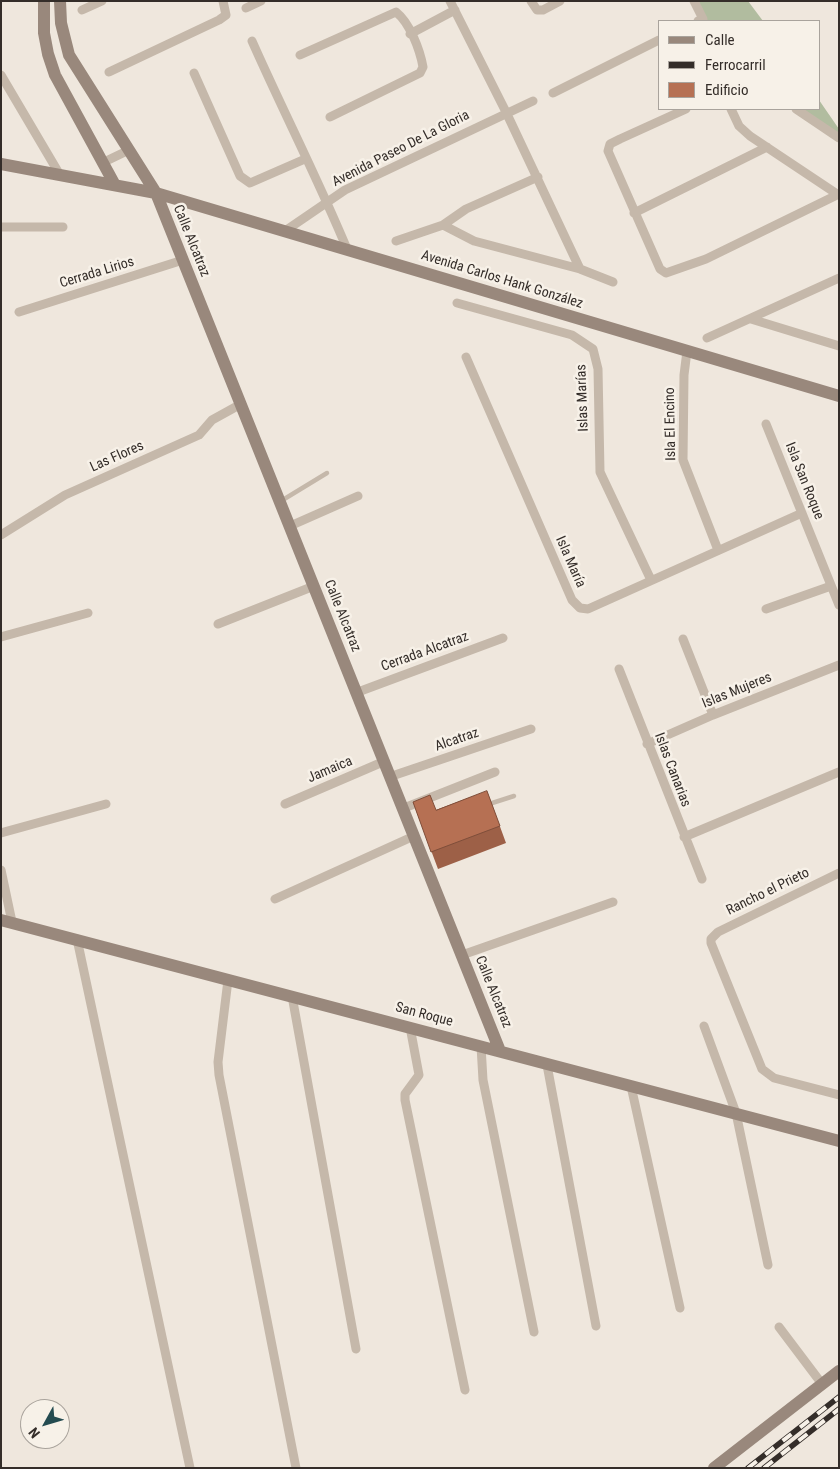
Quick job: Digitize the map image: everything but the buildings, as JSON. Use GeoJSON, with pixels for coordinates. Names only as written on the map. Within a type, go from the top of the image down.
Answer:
{"type":"FeatureCollection","features":[{"type":"Feature","properties":{"kind":"main road"},"geometry":{"type":"LineString","coordinates":[[44,1],[44,33],[53,68],[115,185]]}},
{"type":"Feature","properties":{"kind":"main road","name":"Calle Alcatraz"},"geometry":{"type":"LineString","coordinates":[[60,1],[61,23],[69,55],[156,193],[404,808],[416,833],[500,1051]]}},
{"type":"Feature","properties":{"kind":"main road","name":"Avenida Carlos Hank González"},"geometry":{"type":"LineString","coordinates":[[1,164],[156,193],[839,396]]}},
{"type":"Feature","properties":{"kind":"main road","name":"San Roque"},"geometry":{"type":"LineString","coordinates":[[6,921],[547,1065],[736,1113],[839,1142]]}},
{"type":"Feature","properties":{"kind":"main road"},"geometry":{"type":"LineString","coordinates":[[714,1468],[839,1370]]}},
{"type":"Feature","properties":{"kind":"street"},"geometry":{"type":"LineString","coordinates":[[82,10],[102,1]]}},
{"type":"Feature","properties":{"kind":"street"},"geometry":{"type":"LineString","coordinates":[[109,72],[218,20],[226,15],[223,1]]}},
{"type":"Feature","properties":{"kind":"street"},"geometry":{"type":"LineString","coordinates":[[246,8],[261,1]]}},
{"type":"Feature","properties":{"kind":"street"},"geometry":{"type":"LineString","coordinates":[[450,1],[538,177],[580,269]]}},
{"type":"Feature","properties":{"kind":"street"},"geometry":{"type":"LineString","coordinates":[[531,1],[537,10],[543,10],[560,1]]}},
{"type":"Feature","properties":{"kind":"street"},"geometry":{"type":"LineString","coordinates":[[694,1],[702,20]]}},
{"type":"Feature","properties":{"kind":"street"},"geometry":{"type":"LineString","coordinates":[[410,34],[455,10]]}},
{"type":"Feature","properties":{"kind":"street"},"geometry":{"type":"LineString","coordinates":[[300,55],[396,12],[401,16],[410,34],[422,62],[423,67],[420,73],[330,117]]}},
{"type":"Feature","properties":{"kind":"street"},"geometry":{"type":"LineString","coordinates":[[553,93],[658,40]]}},
{"type":"Feature","properties":{"kind":"street"},"geometry":{"type":"LineString","coordinates":[[252,41],[305,159],[328,202],[347,249]]}},
{"type":"Feature","properties":{"kind":"street"},"geometry":{"type":"LineString","coordinates":[[194,74],[240,176],[244,181],[250,183],[305,159]]}},
{"type":"Feature","properties":{"kind":"street"},"geometry":{"type":"LineString","coordinates":[[1,75],[60,175]]}},
{"type":"Feature","properties":{"kind":"street","name":"Avenida Paseo De La Gloria"},"geometry":{"type":"LineString","coordinates":[[285,231],[345,190],[506,112],[533,101]]}},
{"type":"Feature","properties":{"kind":"street"},"geometry":{"type":"LineString","coordinates":[[684,110],[610,144],[608,151],[660,269],[666,273],[706,259],[838,194]]}},
{"type":"Feature","properties":{"kind":"street"},"geometry":{"type":"LineString","coordinates":[[731,110],[739,126],[838,194]]}},
{"type":"Feature","properties":{"kind":"street"},"geometry":{"type":"LineString","coordinates":[[797,110],[839,138]]}},
{"type":"Feature","properties":{"kind":"street"},"geometry":{"type":"LineString","coordinates":[[634,213],[686,189],[767,147]]}},
{"type":"Feature","properties":{"kind":"street"},"geometry":{"type":"LineString","coordinates":[[102,163],[129,150]]}},
{"type":"Feature","properties":{"kind":"street"},"geometry":{"type":"LineString","coordinates":[[396,241],[443,224],[466,209],[538,177]]}},
{"type":"Feature","properties":{"kind":"street"},"geometry":{"type":"LineString","coordinates":[[443,224],[474,241],[580,269],[613,282]]}},
{"type":"Feature","properties":{"kind":"street"},"geometry":{"type":"LineString","coordinates":[[1,227],[63,227]]}},
{"type":"Feature","properties":{"kind":"street","name":"Cerrada Lirios"},"geometry":{"type":"LineString","coordinates":[[19,312],[183,260]]}},
{"type":"Feature","properties":{"kind":"street"},"geometry":{"type":"LineString","coordinates":[[707,338],[839,278]]}},
{"type":"Feature","properties":{"kind":"street","name":"Islas Marías"},"geometry":{"type":"LineString","coordinates":[[457,303],[572,335],[593,349],[598,369],[600,472],[651,580]]}},
{"type":"Feature","properties":{"kind":"street"},"geometry":{"type":"LineString","coordinates":[[751,319],[839,346]]}},
{"type":"Feature","properties":{"kind":"street","name":"Isla El Encino"},"geometry":{"type":"LineString","coordinates":[[687,351],[684,375],[683,460],[718,550]]}},
{"type":"Feature","properties":{"kind":"street","name":"Isla María"},"geometry":{"type":"LineString","coordinates":[[466,357],[572,600],[580,608],[588,609],[802,514]]}},
{"type":"Feature","properties":{"kind":"street","name":"Las Flores"},"geometry":{"type":"LineString","coordinates":[[1,535],[65,495],[199,435],[212,420],[241,404]]}},
{"type":"Feature","properties":{"kind":"street","name":"Isla San Roque"},"geometry":{"type":"LineString","coordinates":[[766,424],[839,605]]}},
{"type":"Feature","properties":{"kind":"street"},"geometry":{"type":"LineString","coordinates":[[290,526],[358,496]]}},
{"type":"Feature","properties":{"kind":"street"},"geometry":{"type":"LineString","coordinates":[[218,624],[314,586]]}},
{"type":"Feature","properties":{"kind":"street"},"geometry":{"type":"LineString","coordinates":[[766,609],[831,586]]}},
{"type":"Feature","properties":{"kind":"street"},"geometry":{"type":"LineString","coordinates":[[1,638],[88,613]]}},
{"type":"Feature","properties":{"kind":"street","name":"Cerrada Alcatraz"},"geometry":{"type":"LineString","coordinates":[[358,692],[502,638]]}},
{"type":"Feature","properties":{"kind":"street"},"geometry":{"type":"LineString","coordinates":[[683,640],[713,714]]}},
{"type":"Feature","properties":{"kind":"street","name":"Islas Mujeres"},"geometry":{"type":"LineString","coordinates":[[647,744],[713,714],[839,665]]}},
{"type":"Feature","properties":{"kind":"street","name":"Islas Canarias"},"geometry":{"type":"LineString","coordinates":[[619,669],[647,744],[702,879]]}},
{"type":"Feature","properties":{"kind":"street","name":"Alcatraz"},"geometry":{"type":"LineString","coordinates":[[392,776],[531,729]]}},
{"type":"Feature","properties":{"kind":"street","name":"Jamaica"},"geometry":{"type":"LineString","coordinates":[[285,804],[385,761]]}},
{"type":"Feature","properties":{"kind":"street"},"geometry":{"type":"LineString","coordinates":[[404,808],[495,772]]}},
{"type":"Feature","properties":{"kind":"street"},"geometry":{"type":"LineString","coordinates":[[684,837],[839,772]]}},
{"type":"Feature","properties":{"kind":"street"},"geometry":{"type":"LineString","coordinates":[[1,833],[106,804]]}},
{"type":"Feature","properties":{"kind":"street"},"geometry":{"type":"LineString","coordinates":[[275,899],[416,833]]}},
{"type":"Feature","properties":{"kind":"street"},"geometry":{"type":"LineString","coordinates":[[1,870],[6,921]]}},
{"type":"Feature","properties":{"kind":"street","name":"Rancho el Prieto"},"geometry":{"type":"LineString","coordinates":[[839,874],[718,932],[711,939],[712,948],[762,1068],[774,1078],[839,1095]]}},
{"type":"Feature","properties":{"kind":"street"},"geometry":{"type":"LineString","coordinates":[[462,955],[613,902]]}},
{"type":"Feature","properties":{"kind":"street"},"geometry":{"type":"LineString","coordinates":[[77,939],[190,1468]]}},
{"type":"Feature","properties":{"kind":"street"},"geometry":{"type":"LineString","coordinates":[[228,980],[218,1062],[219,1075],[296,1468]]}},
{"type":"Feature","properties":{"kind":"street"},"geometry":{"type":"LineString","coordinates":[[292,996],[356,1349]]}},
{"type":"Feature","properties":{"kind":"street"},"geometry":{"type":"LineString","coordinates":[[704,1026],[736,1113],[768,1265]]}},
{"type":"Feature","properties":{"kind":"street"},"geometry":{"type":"LineString","coordinates":[[410,1027],[419,1075],[418,1079],[405,1094],[405,1100],[465,1390]]}},
{"type":"Feature","properties":{"kind":"street"},"geometry":{"type":"LineString","coordinates":[[481,1046],[483,1080],[534,1332]]}},
{"type":"Feature","properties":{"kind":"street"},"geometry":{"type":"LineString","coordinates":[[547,1065],[596,1326]]}},
{"type":"Feature","properties":{"kind":"street"},"geometry":{"type":"LineString","coordinates":[[631,1086],[680,1308]]}},
{"type":"Feature","properties":{"kind":"street"},"geometry":{"type":"LineString","coordinates":[[779,1327],[822,1384]]}},
{"type":"Feature","properties":{"kind":"lane"},"geometry":{"type":"LineString","coordinates":[[280,502],[327,473]]}},
{"type":"Feature","properties":{"kind":"lane"},"geometry":{"type":"LineString","coordinates":[[481,806],[514,796]]}},
{"type":"Feature","properties":{"kind":"green space"},"geometry":{"type":"Polygon","coordinates":[[[694,1],[748,1],[762,20],[704,20],[694,1]]]}},
{"type":"Feature","properties":{"kind":"green space"},"geometry":{"type":"Polygon","coordinates":[[[820,101],[839,129],[839,138],[800,110],[820,110],[820,101]]]}},
{"type":"Feature","properties":{"kind":"railway"},"geometry":{"type":"LineString","coordinates":[[748,1468],[839,1397]]}},
{"type":"Feature","properties":{"kind":"railway"},"geometry":{"type":"LineString","coordinates":[[764,1468],[839,1409]]}}]}
